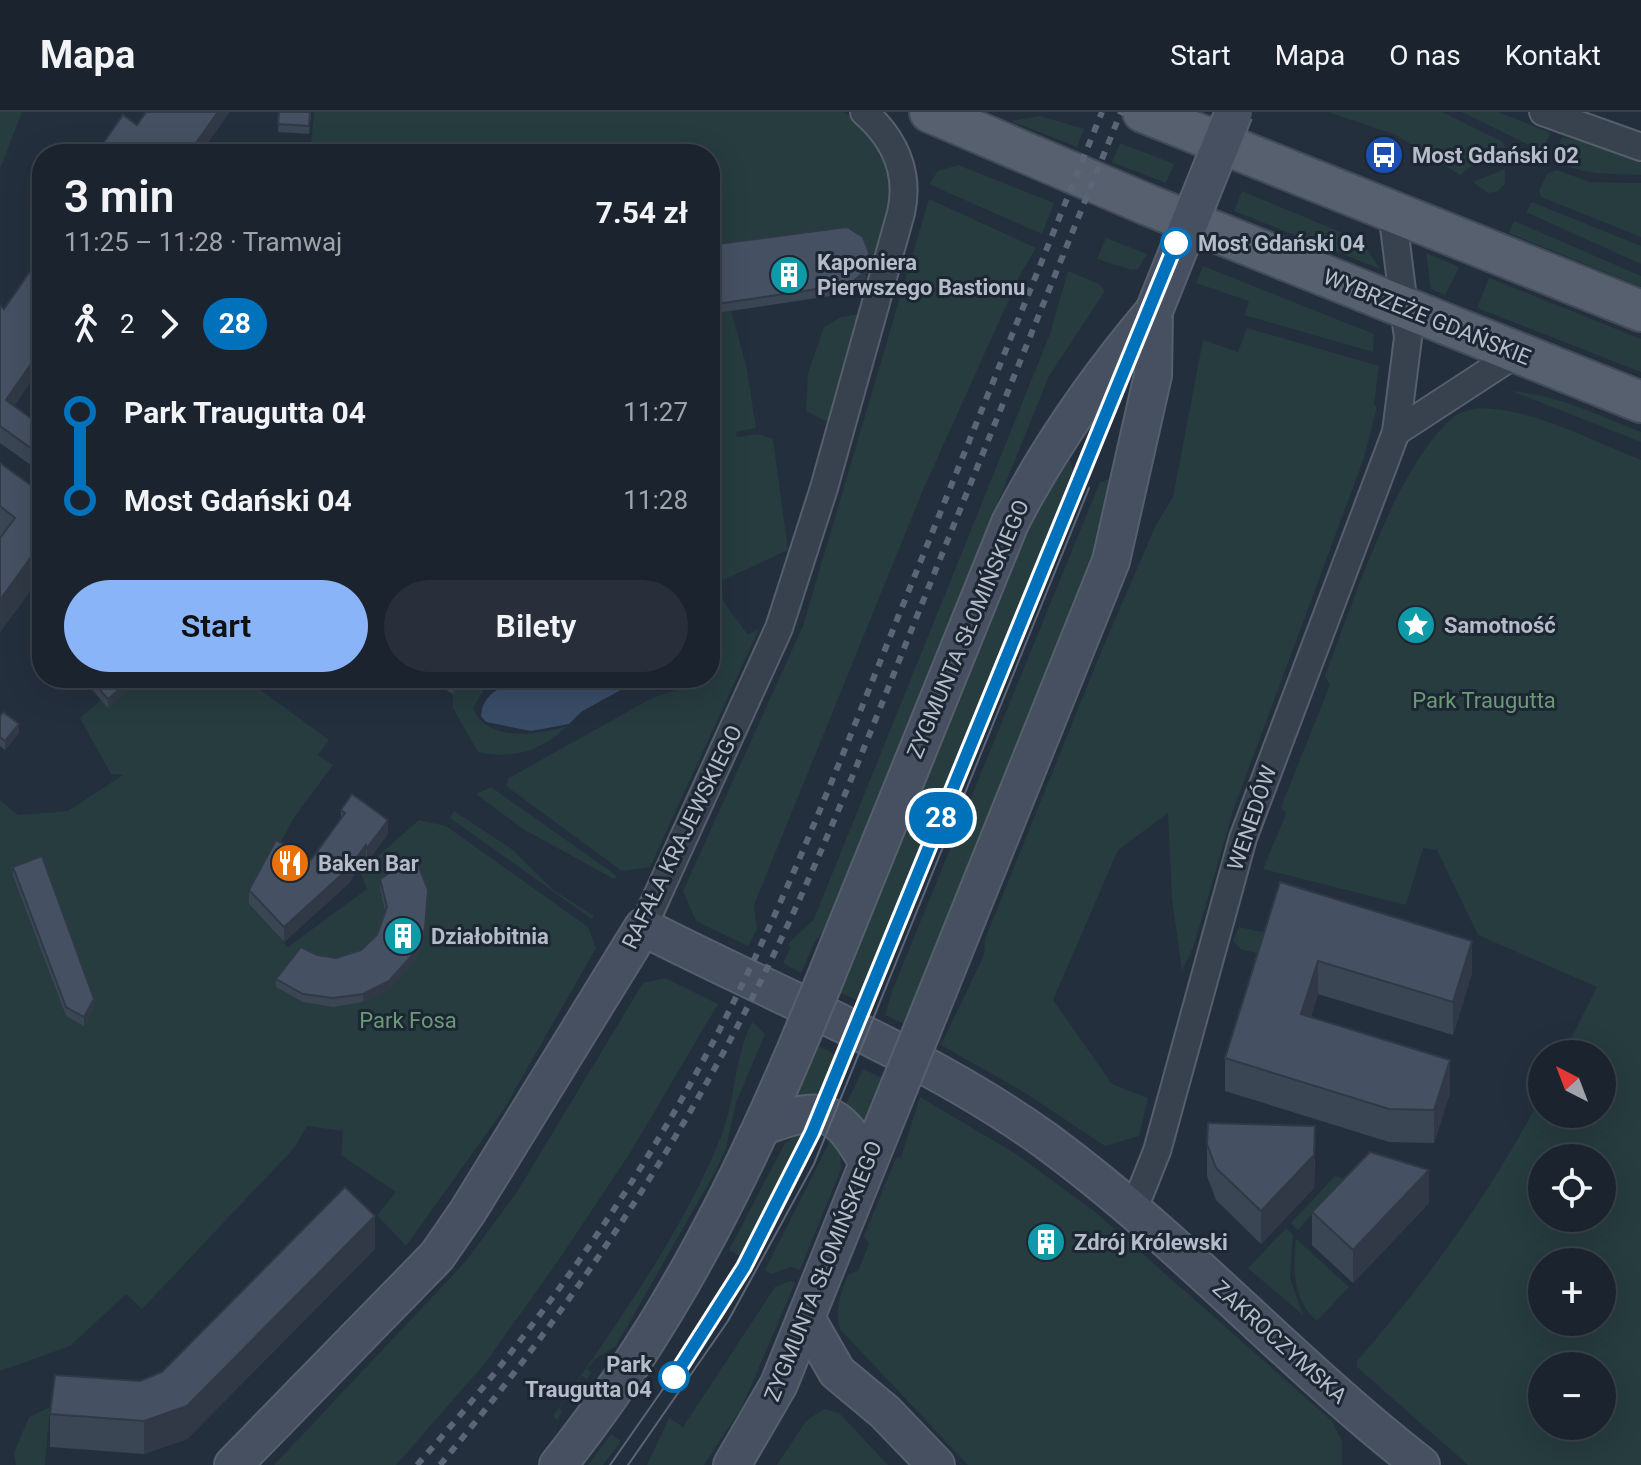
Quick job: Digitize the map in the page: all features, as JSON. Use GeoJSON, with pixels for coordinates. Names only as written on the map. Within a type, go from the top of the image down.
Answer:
{"type":"FeatureCollection","features":[{"type":"Feature","properties":{"kind":"main road","name":"WYBRZEŻE GDAŃSKIE"},"geometry":{"type":"LineString","coordinates":[[930,112],[1148,205],[1641,402]]}},
{"type":"Feature","properties":{"kind":"main road"},"geometry":{"type":"LineString","coordinates":[[1154,311],[1234,112]]}},
{"type":"Feature","properties":{"kind":"main road"},"geometry":{"type":"LineString","coordinates":[[1146,114],[1641,311]]}},
{"type":"Feature","properties":{"kind":"main road","name":"ZYGMUNTA SŁOMIŃSKIEGO"},"geometry":{"type":"LineString","coordinates":[[558,1465],[624,1376],[674,1297],[730,1198],[764,1126],[823,984],[1010,523],[1027,491],[1114,359],[1154,311]]}},
{"type":"Feature","properties":{"kind":"main road","name":"ZYGMUNTA SŁOMIŃSKIEGO"},"geometry":{"type":"LineString","coordinates":[[732,1465],[779,1384],[1111,561],[1153,375],[1154,311]]}},
{"type":"Feature","properties":{"kind":"main road","name":"ZAKROCZYMSKA"},"geometry":{"type":"LineString","coordinates":[[643,927],[860,1035],[1022,1124],[1133,1211],[1402,1459]]}},
{"type":"Feature","properties":{"kind":"main road","name":"RAFAŁA KRAJEWSKIEGO"},"geometry":{"type":"LineString","coordinates":[[233,1465],[437,1256],[643,927]]}},
{"type":"Feature","properties":{"kind":"main road"},"geometry":{"type":"LineString","coordinates":[[764,1126],[804,1112],[821,1113],[849,1130],[868,1163]]}},
{"type":"Feature","properties":{"kind":"main road"},"geometry":{"type":"LineString","coordinates":[[806,1318],[837,1372],[885,1412],[936,1465]]}},
{"type":"Feature","properties":{"kind":"main road"},"geometry":{"type":"LineString","coordinates":[[779,1384],[837,1372]]}},
{"type":"Feature","properties":{"kind":"street","name":"RAFAŁA KRAJEWSKIEGO"},"geometry":{"type":"LineString","coordinates":[[643,927],[779,628],[824,488],[901,213],[905,191],[902,167],[888,138],[864,112]]}},
{"type":"Feature","properties":{"kind":"street"},"geometry":{"type":"LineString","coordinates":[[1543,112],[1641,147]]}},
{"type":"Feature","properties":{"kind":"street","name":"WENEDÓW"},"geometry":{"type":"LineString","coordinates":[[1133,1211],[1157,1151],[1243,838],[1396,432],[1407,362],[1407,309],[1392,211]]}},
{"type":"Feature","properties":{"kind":"street"},"geometry":{"type":"LineString","coordinates":[[1396,432],[1517,353]]}},
{"type":"Feature","properties":{"kind":"green space"},"geometry":{"type":"Polygon","coordinates":[[[0,112],[22,112],[0,169],[0,112]]]}},
{"type":"Feature","properties":{"kind":"green space"},"geometry":{"type":"Polygon","coordinates":[[[314,112],[843,112],[877,141],[889,176],[889,195],[876,258],[720,253],[720,144],[311,144],[314,112]]]}},
{"type":"Feature","properties":{"kind":"green space"},"geometry":{"type":"Polygon","coordinates":[[[1328,112],[1442,112],[1503,142],[1505,150],[1474,164],[1460,175],[1396,135],[1328,112]]]}},
{"type":"Feature","properties":{"kind":"green space"},"geometry":{"type":"Polygon","coordinates":[[[1462,112],[1498,112],[1551,133],[1544,147],[1537,149],[1462,112]]]}},
{"type":"Feature","properties":{"kind":"green space"},"geometry":{"type":"Polygon","coordinates":[[[1040,116],[1084,129],[1077,147],[1011,121],[1040,116]]]}},
{"type":"Feature","properties":{"kind":"green space"},"geometry":{"type":"Polygon","coordinates":[[[1562,137],[1641,160],[1641,175],[1594,173],[1571,167],[1556,154],[1562,137]]]}},
{"type":"Feature","properties":{"kind":"green space"},"geometry":{"type":"Polygon","coordinates":[[[1120,143],[1174,164],[1166,183],[1112,162],[1120,143]]]}},
{"type":"Feature","properties":{"kind":"green space"},"geometry":{"type":"Polygon","coordinates":[[[958,165],[1054,203],[1042,234],[929,184],[938,171],[958,165]]]}},
{"type":"Feature","properties":{"kind":"green space"},"geometry":{"type":"Polygon","coordinates":[[[1505,169],[1505,184],[1498,191],[1488,193],[1473,182],[1505,169]]]}},
{"type":"Feature","properties":{"kind":"green space"},"geometry":{"type":"Polygon","coordinates":[[[1557,170],[1590,182],[1641,183],[1641,237],[1541,197],[1539,191],[1547,174],[1557,170]]]}},
{"type":"Feature","properties":{"kind":"green space"},"geometry":{"type":"Polygon","coordinates":[[[1242,191],[1362,241],[1380,269],[1234,211],[1242,191]]]}},
{"type":"Feature","properties":{"kind":"green space"},"geometry":{"type":"Polygon","coordinates":[[[929,199],[1036,248],[1020,275],[923,490],[754,905],[757,929],[748,946],[696,921],[683,891],[803,626],[929,199]]]}},
{"type":"Feature","properties":{"kind":"green space"},"geometry":{"type":"Polygon","coordinates":[[[1532,202],[1641,246],[1641,264],[1526,212],[1532,202]]]}},
{"type":"Feature","properties":{"kind":"green space"},"geometry":{"type":"Polygon","coordinates":[[[1514,221],[1641,276],[1641,287],[1509,233],[1514,221]]]}},
{"type":"Feature","properties":{"kind":"green space"},"geometry":{"type":"Polygon","coordinates":[[[1106,238],[1147,254],[1138,269],[1097,259],[1106,238]]]}},
{"type":"Feature","properties":{"kind":"green space"},"geometry":{"type":"Polygon","coordinates":[[[1426,253],[1459,267],[1445,295],[1431,289],[1426,253]]]}},
{"type":"Feature","properties":{"kind":"green space"},"geometry":{"type":"Polygon","coordinates":[[[1203,266],[1374,334],[1373,352],[1244,315],[1249,301],[1196,283],[1203,266]]]}},
{"type":"Feature","properties":{"kind":"green space"},"geometry":{"type":"Polygon","coordinates":[[[1068,271],[1099,284],[1105,291],[1049,376],[825,929],[814,943],[801,973],[783,963],[791,947],[788,944],[814,919],[1050,334],[1068,271]]]}},
{"type":"Feature","properties":{"kind":"green space"},"geometry":{"type":"Polygon","coordinates":[[[1489,278],[1641,339],[1641,372],[1477,308],[1489,278]]]}},
{"type":"Feature","properties":{"kind":"green space"},"geometry":{"type":"Polygon","coordinates":[[[731,311],[746,365],[756,428],[736,432],[737,437],[757,434],[773,439],[788,550],[721,581],[723,601],[748,635],[759,629],[650,867],[622,871],[506,786],[509,778],[652,698],[681,688],[720,688],[720,313],[731,311]]]}},
{"type":"Feature","properties":{"kind":"green space"},"geometry":{"type":"Polygon","coordinates":[[[860,314],[829,423],[806,411],[808,373],[824,327],[841,317],[860,314]]]}},
{"type":"Feature","properties":{"kind":"green space"},"geometry":{"type":"Polygon","coordinates":[[[1247,328],[1379,366],[1374,404],[1377,407],[1364,458],[1234,808],[1194,945],[1182,971],[1172,899],[1168,813],[1118,850],[1053,1000],[1112,1084],[1148,1098],[1139,1136],[1105,1146],[1027,1094],[941,1045],[984,955],[985,939],[1103,647],[1156,525],[1173,497],[1203,340],[1238,352],[1247,328]]]}},
{"type":"Feature","properties":{"kind":"green space"},"geometry":{"type":"Polygon","coordinates":[[[1512,391],[1561,401],[1593,413],[1641,432],[1641,442],[1512,391]]]}},
{"type":"Feature","properties":{"kind":"green space","name":"Park Traugutta"},"geometry":{"type":"Polygon","coordinates":[[[1479,408],[1521,414],[1641,460],[1641,1465],[1468,1465],[1357,1367],[1357,1361],[1410,1298],[1480,1201],[1528,1121],[1528,1128],[1616,1128],[1616,1040],[1570,1040],[1597,987],[1478,935],[1437,850],[1423,848],[1406,905],[1263,869],[1286,814],[1281,807],[1330,685],[1325,676],[1378,537],[1414,466],[1434,438],[1457,414],[1479,408]]]}},
{"type":"Feature","properties":{"kind":"green space"},"geometry":{"type":"Polygon","coordinates":[[[1069,456],[1073,471],[858,1001],[837,991],[1039,500],[1069,456]]]}},
{"type":"Feature","properties":{"kind":"green space"},"geometry":{"type":"Polygon","coordinates":[[[1113,478],[1096,560],[906,1025],[885,1015],[892,991],[1100,482],[1113,478]]]}},
{"type":"Feature","properties":{"kind":"green space","name":"Park Fosa"},"geometry":{"type":"Polygon","coordinates":[[[130,688],[258,688],[329,740],[318,755],[333,765],[293,819],[249,904],[288,947],[367,889],[360,872],[419,820],[446,826],[588,927],[596,948],[504,1109],[406,1246],[377,1215],[396,1192],[341,1155],[343,1131],[307,1126],[295,1147],[142,1309],[126,1294],[70,1346],[0,1371],[0,800],[18,815],[68,811],[123,775],[111,774],[80,718],[101,700],[109,707],[130,688]],[[13,876],[66,1016],[84,1025],[14,876],[13,876]]]}},
{"type":"Feature","properties":{"kind":"green space"},"geometry":{"type":"Polygon","coordinates":[[[467,688],[486,688],[473,708],[480,719],[501,731],[514,734],[542,732],[567,726],[547,742],[526,751],[503,755],[478,752],[453,708],[453,694],[467,688]]]}},
{"type":"Feature","properties":{"kind":"green space"},"geometry":{"type":"Polygon","coordinates":[[[491,787],[617,876],[614,879],[523,829],[476,794],[491,787]]]}},
{"type":"Feature","properties":{"kind":"green space"},"geometry":{"type":"Polygon","coordinates":[[[454,811],[513,850],[553,890],[594,916],[592,919],[450,818],[454,811]]]}},
{"type":"Feature","properties":{"kind":"green space"},"geometry":{"type":"Polygon","coordinates":[[[1239,927],[1267,933],[1261,954],[1240,949],[1233,941],[1239,927]]]}},
{"type":"Feature","properties":{"kind":"green space"},"geometry":{"type":"Polygon","coordinates":[[[665,978],[718,1004],[630,1153],[486,1362],[396,1465],[274,1465],[466,1261],[517,1192],[643,983],[665,978]]]}},
{"type":"Feature","properties":{"kind":"green space"},"geometry":{"type":"Polygon","coordinates":[[[752,1022],[765,1034],[736,1103],[726,1148],[715,1172],[616,1346],[595,1359],[587,1369],[591,1373],[587,1379],[582,1376],[559,1409],[562,1412],[557,1420],[553,1416],[645,1280],[706,1171],[727,1120],[742,1049],[752,1022]]]}},
{"type":"Feature","properties":{"kind":"green space"},"geometry":{"type":"Polygon","coordinates":[[[816,1045],[836,1055],[824,1095],[794,1096],[816,1045]]]}},
{"type":"Feature","properties":{"kind":"green space"},"geometry":{"type":"Polygon","coordinates":[[[863,1069],[884,1079],[866,1125],[846,1104],[863,1069]]]}},
{"type":"Feature","properties":{"kind":"green space"},"geometry":{"type":"Polygon","coordinates":[[[920,1097],[1016,1154],[1094,1211],[1332,1421],[1342,1441],[1342,1465],[968,1465],[840,1329],[838,1322],[843,1288],[848,1275],[858,1271],[869,1244],[864,1236],[896,1158],[901,1157],[920,1097]]]}},
{"type":"Feature","properties":{"kind":"green space"},"geometry":{"type":"Polygon","coordinates":[[[808,1130],[743,1258],[729,1250],[785,1143],[808,1130]]]}},
{"type":"Feature","properties":{"kind":"green space"},"geometry":{"type":"Polygon","coordinates":[[[831,1139],[840,1153],[841,1169],[800,1270],[791,1267],[771,1274],[765,1270],[831,1139]]]}},
{"type":"Feature","properties":{"kind":"green space"},"geometry":{"type":"Polygon","coordinates":[[[1335,1176],[1351,1181],[1333,1191],[1298,1230],[1291,1223],[1335,1176]]]}},
{"type":"Feature","properties":{"kind":"green space"},"geometry":{"type":"Polygon","coordinates":[[[1286,1228],[1293,1234],[1290,1278],[1303,1315],[1248,1268],[1286,1228]]]}},
{"type":"Feature","properties":{"kind":"green space"},"geometry":{"type":"Polygon","coordinates":[[[1296,1239],[1349,1287],[1317,1321],[1303,1303],[1296,1283],[1296,1239]]]}},
{"type":"Feature","properties":{"kind":"green space"},"geometry":{"type":"Polygon","coordinates":[[[790,1281],[795,1283],[742,1407],[704,1465],[647,1465],[669,1418],[683,1427],[775,1287],[790,1281]]]}},
{"type":"Feature","properties":{"kind":"green space"},"geometry":{"type":"Polygon","coordinates":[[[50,1407],[45,1465],[16,1465],[14,1453],[29,1417],[50,1407]]]}},
{"type":"Feature","properties":{"kind":"green space"},"geometry":{"type":"Polygon","coordinates":[[[824,1409],[839,1413],[888,1465],[777,1465],[806,1421],[824,1409]]]}},
{"type":"Feature","properties":{"kind":"green space"},"geometry":{"type":"Polygon","coordinates":[[[611,1434],[621,1441],[603,1465],[588,1465],[611,1434]]]}},
{"type":"Feature","properties":{"kind":"water"},"geometry":{"type":"Polygon","coordinates":[[[500,688],[624,688],[581,712],[569,724],[531,731],[486,722],[481,716],[490,695],[500,688]]]}},
{"type":"Feature","properties":{"kind":"building"},"geometry":{"type":"Polygon","coordinates":[[[146,112],[218,112],[195,144],[104,142],[123,115],[137,125],[146,112]]]}},
{"type":"Feature","properties":{"kind":"building"},"geometry":{"type":"Polygon","coordinates":[[[279,112],[310,112],[309,126],[278,124],[279,112]]]}},
{"type":"Feature","properties":{"kind":"building","name":"Kaponiera Pierwszego Bastionu"},"geometry":{"type":"Polygon","coordinates":[[[847,227],[863,237],[869,253],[865,271],[850,284],[720,304],[720,244],[847,227]]]}},
{"type":"Feature","properties":{"kind":"building"},"geometry":{"type":"Polygon","coordinates":[[[32,269],[32,362],[6,400],[32,419],[32,449],[0,426],[0,306],[4,309],[32,269]]]}},
{"type":"Feature","properties":{"kind":"building"},"geometry":{"type":"Polygon","coordinates":[[[0,463],[32,486],[32,556],[0,600],[0,538],[15,518],[0,506],[0,463]]]}},
{"type":"Feature","properties":{"kind":"building"},"geometry":{"type":"Polygon","coordinates":[[[98,688],[121,688],[108,699],[98,688]]]}},
{"type":"Feature","properties":{"kind":"building"},"geometry":{"type":"Polygon","coordinates":[[[3,712],[19,724],[5,741],[0,737],[0,716],[3,712]]]}},
{"type":"Feature","properties":{"kind":"building"},"geometry":{"type":"Polygon","coordinates":[[[352,794],[388,820],[349,868],[284,927],[249,890],[276,840],[311,860],[345,813],[341,810],[352,794]]]}},
{"type":"Feature","properties":{"kind":"building"},"geometry":{"type":"Polygon","coordinates":[[[42,856],[94,999],[84,1017],[66,1007],[13,867],[42,856]]]}},
{"type":"Feature","properties":{"kind":"building","name":"Działobitnia"},"geometry":{"type":"Polygon","coordinates":[[[415,857],[428,890],[425,928],[414,953],[389,981],[363,994],[333,998],[303,994],[276,979],[301,947],[317,955],[336,958],[361,950],[377,935],[387,907],[380,879],[415,857]]]}},
{"type":"Feature","properties":{"kind":"building"},"geometry":{"type":"Polygon","coordinates":[[[1280,882],[1472,941],[1453,1002],[1318,961],[1301,1014],[1450,1060],[1434,1110],[1389,1109],[1225,1058],[1280,882]]]}},
{"type":"Feature","properties":{"kind":"building"},"geometry":{"type":"Polygon","coordinates":[[[1208,1123],[1315,1126],[1314,1155],[1261,1211],[1216,1168],[1207,1144],[1208,1123]]]}},
{"type":"Feature","properties":{"kind":"building"},"geometry":{"type":"Polygon","coordinates":[[[1370,1152],[1429,1170],[1353,1250],[1312,1212],[1370,1152]]]}},
{"type":"Feature","properties":{"kind":"building"},"geometry":{"type":"Polygon","coordinates":[[[345,1187],[375,1216],[187,1406],[144,1421],[50,1414],[55,1375],[140,1381],[162,1372],[345,1187]]]}},
{"type":"Feature","properties":{"kind":"tram line"},"geometry":{"type":"LineString","coordinates":[[1159,313],[1240,112]]}},
{"type":"Feature","properties":{"kind":"tram line","name":"28"},"geometry":{"type":"LineString","coordinates":[[674,1377],[744,1267],[812,1133],[1176,243]]}},
{"type":"Feature","properties":{"kind":"tram line"},"geometry":{"type":"LineString","coordinates":[[610,1465],[716,1313],[802,1157],[1099,432]]}},
{"type":"Feature","properties":{"kind":"tram line"},"geometry":{"type":"LineString","coordinates":[[628,1465],[728,1321],[814,1164],[1089,488]]}},
{"type":"Feature","properties":{"kind":"railway"},"geometry":{"type":"LineString","coordinates":[[417,1465],[503,1362],[583,1254],[656,1142],[722,1025],[773,920],[819,812],[1102,112]]}},
{"type":"Feature","properties":{"kind":"railway"},"geometry":{"type":"LineString","coordinates":[[440,1465],[523,1362],[600,1255],[671,1144],[762,979],[854,773],[1121,112]]}},
{"type":"Feature","properties":{"kind":"place","name":"Most Gdański 02"},"geometry":{"type":"Point","coordinates":[1384,155]}},
{"type":"Feature","properties":{"kind":"place","name":"Most Gdański 04"},"geometry":{"type":"Point","coordinates":[1176,243]}},
{"type":"Feature","properties":{"kind":"place","name":"Kaponiera Pierwszego Bastionu"},"geometry":{"type":"Point","coordinates":[789,275]}},
{"type":"Feature","properties":{"kind":"place","name":"Samotność"},"geometry":{"type":"Point","coordinates":[1416,625]}},
{"type":"Feature","properties":{"kind":"place","name":"Baken Bar"},"geometry":{"type":"Point","coordinates":[290,863]}},
{"type":"Feature","properties":{"kind":"place","name":"Działobitnia"},"geometry":{"type":"Point","coordinates":[403,936]}},
{"type":"Feature","properties":{"kind":"place","name":"Zdrój Królewski"},"geometry":{"type":"Point","coordinates":[1046,1242]}},
{"type":"Feature","properties":{"kind":"place","name":"Park Traugutta 04"},"geometry":{"type":"Point","coordinates":[674,1377]}}]}
